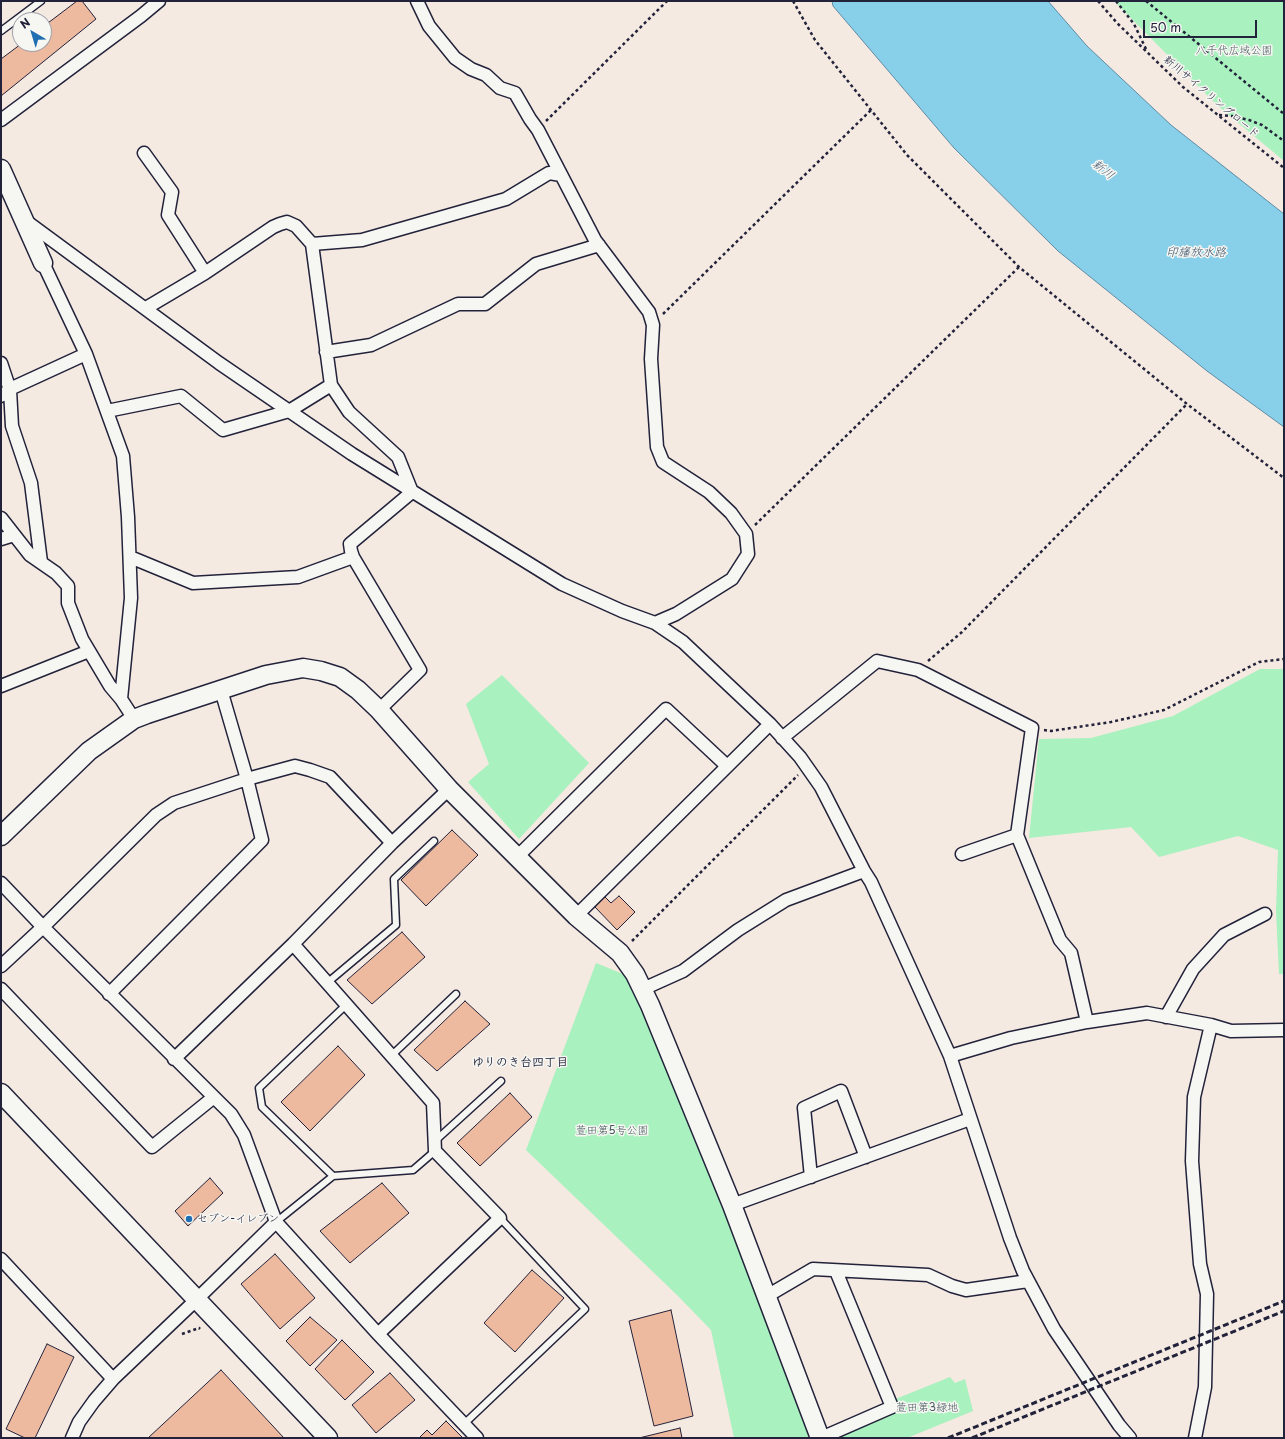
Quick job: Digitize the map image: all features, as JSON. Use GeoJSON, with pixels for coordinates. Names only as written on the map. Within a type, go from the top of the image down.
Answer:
{"type":"FeatureCollection","features":[{"type":"Feature","properties":{"kind":"street"},"geometry":{"type":"LineString","coordinates":[[1,120],[159,1]]}},
{"type":"Feature","properties":{"kind":"street"},"geometry":{"type":"LineString","coordinates":[[417,1],[429,26],[455,58],[471,69],[486,75],[500,88],[515,93],[537,129],[599,245],[649,312],[653,324],[652,359],[657,447],[663,462],[709,492],[731,513],[746,534],[748,554],[732,579],[676,614],[655,623]]}},
{"type":"Feature","properties":{"kind":"street"},"geometry":{"type":"LineString","coordinates":[[144,152],[172,192],[168,216],[205,273]]}},
{"type":"Feature","properties":{"kind":"street"},"geometry":{"type":"LineString","coordinates":[[1,169],[86,354],[123,456],[128,517],[131,598],[122,699]]}},
{"type":"Feature","properties":{"kind":"street"},"geometry":{"type":"LineString","coordinates":[[312,244],[362,240],[506,199],[549,173],[561,175]]}},
{"type":"Feature","properties":{"kind":"street"},"geometry":{"type":"LineString","coordinates":[[25,220],[219,363],[352,454],[562,584],[622,611],[655,623],[683,642],[770,724],[800,757],[821,787],[870,882],[950,1056],[1010,1238],[1028,1281],[1054,1329],[1119,1425],[1130,1438]]}},
{"type":"Feature","properties":{"kind":"street"},"geometry":{"type":"LineString","coordinates":[[146,308],[205,273],[273,227],[287,222],[296,226],[312,244],[330,385],[349,412],[398,457],[412,492]]}},
{"type":"Feature","properties":{"kind":"street"},"geometry":{"type":"LineString","coordinates":[[326,352],[371,345],[458,304],[485,304],[536,264],[599,245]]}},
{"type":"Feature","properties":{"kind":"street"},"geometry":{"type":"LineString","coordinates":[[6,393],[86,354]]}},
{"type":"Feature","properties":{"kind":"street"},"geometry":{"type":"LineString","coordinates":[[1,363],[12,426],[31,483],[41,562]]}},
{"type":"Feature","properties":{"kind":"street"},"geometry":{"type":"LineString","coordinates":[[107,411],[181,396],[223,430],[289,411],[330,385]]}},
{"type":"Feature","properties":{"kind":"street"},"geometry":{"type":"LineString","coordinates":[[379,710],[420,670],[353,557],[350,544],[412,492]]}},
{"type":"Feature","properties":{"kind":"street"},"geometry":{"type":"LineString","coordinates":[[1,518],[30,555],[56,573],[68,586],[68,603],[82,639],[110,686],[122,699],[134,719]]}},
{"type":"Feature","properties":{"kind":"street"},"geometry":{"type":"LineString","coordinates":[[1,539],[14,535]]}},
{"type":"Feature","properties":{"kind":"street"},"geometry":{"type":"LineString","coordinates":[[130,557],[193,583],[298,577],[353,557]]}},
{"type":"Feature","properties":{"kind":"street"},"geometry":{"type":"LineString","coordinates":[[1,686],[89,650]]}},
{"type":"Feature","properties":{"kind":"street"},"geometry":{"type":"LineString","coordinates":[[782,738],[877,661],[918,670],[1032,728],[1017,836],[1060,940],[1071,952],[1087,1022]]}},
{"type":"Feature","properties":{"kind":"street"},"geometry":{"type":"LineString","coordinates":[[1,836],[89,752],[134,719],[266,675],[303,668],[321,671],[340,677],[358,690],[379,710],[449,789],[576,916],[620,953],[635,974],[643,989],[732,1205],[820,1438],[892,1407],[836,1270]]}},
{"type":"Feature","properties":{"kind":"street"},"geometry":{"type":"LineString","coordinates":[[109,994],[262,840],[247,779],[221,690]]}},
{"type":"Feature","properties":{"kind":"street"},"geometry":{"type":"LineString","coordinates":[[518,857],[666,709],[727,766]]}},
{"type":"Feature","properties":{"kind":"street"},"geometry":{"type":"LineString","coordinates":[[576,916],[770,724]]}},
{"type":"Feature","properties":{"kind":"street"},"geometry":{"type":"LineString","coordinates":[[1,966],[43,927],[156,815],[174,804],[247,779],[295,766],[330,777],[392,843]]}},
{"type":"Feature","properties":{"kind":"street"},"geometry":{"type":"LineString","coordinates":[[174,1059],[293,944],[392,843],[449,789]]}},
{"type":"Feature","properties":{"kind":"street"},"geometry":{"type":"LineString","coordinates":[[962,854],[1017,836]]}},
{"type":"Feature","properties":{"kind":"street"},"geometry":{"type":"LineString","coordinates":[[643,989],[683,971],[738,930],[786,900],[864,871]]}},
{"type":"Feature","properties":{"kind":"street"},"geometry":{"type":"LineString","coordinates":[[1,882],[109,994],[231,1114],[244,1135],[276,1222],[378,1334],[477,1438]]}},
{"type":"Feature","properties":{"kind":"street"},"geometry":{"type":"LineString","coordinates":[[1166,1017],[1193,969],[1224,936],[1265,914]]}},
{"type":"Feature","properties":{"kind":"street"},"geometry":{"type":"LineString","coordinates":[[293,944],[433,1103],[435,1146],[500,1218],[378,1334]]}},
{"type":"Feature","properties":{"kind":"street"},"geometry":{"type":"LineString","coordinates":[[1,989],[152,1147],[214,1097]]}},
{"type":"Feature","properties":{"kind":"street"},"geometry":{"type":"LineString","coordinates":[[950,1056],[1011,1038],[1087,1022],[1147,1014],[1211,1025],[1232,1031],[1284,1030]]}},
{"type":"Feature","properties":{"kind":"street"},"geometry":{"type":"LineString","coordinates":[[1195,1438],[1205,1387],[1207,1294],[1200,1264],[1193,1169],[1194,1097],[1211,1025]]}},
{"type":"Feature","properties":{"kind":"street"},"geometry":{"type":"LineString","coordinates":[[812,1177],[804,1108],[841,1092],[866,1157]]}},
{"type":"Feature","properties":{"kind":"street"},"geometry":{"type":"LineString","coordinates":[[1,1093],[328,1438]]}},
{"type":"Feature","properties":{"kind":"street"},"geometry":{"type":"LineString","coordinates":[[732,1205],[970,1120]]}},
{"type":"Feature","properties":{"kind":"street"},"geometry":{"type":"LineString","coordinates":[[72,1438],[80,1422],[94,1401],[113,1378],[276,1222]]}},
{"type":"Feature","properties":{"kind":"street"},"geometry":{"type":"LineString","coordinates":[[1,1259],[113,1378]]}},
{"type":"Feature","properties":{"kind":"street"},"geometry":{"type":"LineString","coordinates":[[766,1296],[813,1269],[928,1275],[952,1286],[966,1290],[1028,1281]]}},
{"type":"Feature","properties":{"kind":"lane"},"geometry":{"type":"LineString","coordinates":[[1,31],[41,1]]}},
{"type":"Feature","properties":{"kind":"lane"},"geometry":{"type":"LineString","coordinates":[[327,983],[396,925],[394,879],[434,841]]}},
{"type":"Feature","properties":{"kind":"lane"},"geometry":{"type":"LineString","coordinates":[[391,1056],[456,994]]}},
{"type":"Feature","properties":{"kind":"lane"},"geometry":{"type":"LineString","coordinates":[[334,1176],[262,1107],[259,1088],[346,1005]]}},
{"type":"Feature","properties":{"kind":"lane"},"geometry":{"type":"LineString","coordinates":[[276,1222],[334,1176],[413,1170],[435,1146],[501,1081]]}},
{"type":"Feature","properties":{"kind":"lane"},"geometry":{"type":"LineString","coordinates":[[464,1424],[585,1309],[500,1218]]}},
{"type":"Feature","properties":{"kind":"path"},"geometry":{"type":"LineString","coordinates":[[537,129],[667,1]]}},
{"type":"Feature","properties":{"kind":"path"},"geometry":{"type":"LineString","coordinates":[[793,1],[815,40],[907,155],[1019,267],[1187,404],[1284,478]]}},
{"type":"Feature","properties":{"kind":"path","name":"新川サイクリングロード"},"geometry":{"type":"LineString","coordinates":[[1098,1],[1117,24],[1183,87],[1284,168]]}},
{"type":"Feature","properties":{"kind":"path"},"geometry":{"type":"LineString","coordinates":[[1116,1],[1134,24],[1147,52]]}},
{"type":"Feature","properties":{"kind":"path"},"geometry":{"type":"LineString","coordinates":[[1146,1],[1284,114]]}},
{"type":"Feature","properties":{"kind":"path"},"geometry":{"type":"LineString","coordinates":[[653,324],[871,110]]}},
{"type":"Feature","properties":{"kind":"path"},"geometry":{"type":"LineString","coordinates":[[1218,115],[1232,116],[1262,125],[1284,141]]}},
{"type":"Feature","properties":{"kind":"path"},"geometry":{"type":"LineString","coordinates":[[746,534],[1019,267]]}},
{"type":"Feature","properties":{"kind":"path"},"geometry":{"type":"LineString","coordinates":[[918,670],[962,632],[1187,404]]}},
{"type":"Feature","properties":{"kind":"path"},"geometry":{"type":"LineString","coordinates":[[1032,728],[1051,731],[1111,722],[1164,710],[1259,662],[1284,659]]}},
{"type":"Feature","properties":{"kind":"path"},"geometry":{"type":"LineString","coordinates":[[620,953],[807,766]]}},
{"type":"Feature","properties":{"kind":"path"},"geometry":{"type":"LineString","coordinates":[[182,1334],[199,1328],[204,1333]]}},
{"type":"Feature","properties":{"kind":"green space","name":"八千代広域公園"},"geometry":{"type":"Polygon","coordinates":[[[1114,1],[1284,1],[1284,161],[1217,105],[1114,1]]]}},
{"type":"Feature","properties":{"kind":"green space"},"geometry":{"type":"Polygon","coordinates":[[[1260,669],[1284,669],[1284,974],[1279,974],[1276,911],[1278,850],[1238,836],[1159,857],[1131,827],[1029,838],[1039,739],[1091,738],[1173,716],[1260,669]]]}},
{"type":"Feature","properties":{"kind":"green space"},"geometry":{"type":"Polygon","coordinates":[[[502,675],[589,763],[519,839],[468,782],[489,764],[466,704],[502,675]]]}},
{"type":"Feature","properties":{"kind":"green space","name":"萱田第5号公園"},"geometry":{"type":"Polygon","coordinates":[[[596,963],[628,976],[819,1438],[734,1438],[711,1330],[677,1295],[526,1150],[596,963]]]}},
{"type":"Feature","properties":{"kind":"green space","name":"萱田第3緑地"},"geometry":{"type":"Polygon","coordinates":[[[950,1377],[955,1383],[965,1379],[973,1411],[907,1438],[828,1438],[893,1400],[950,1377]]]}},
{"type":"Feature","properties":{"kind":"water","name":"印旛放水路"},"geometry":{"type":"Polygon","coordinates":[[[832,1],[1048,1],[1087,46],[1171,125],[1284,214],[1284,427],[1207,371],[1058,251],[954,148],[833,6],[832,1]]]}},
{"type":"Feature","properties":{"kind":"building"},"geometry":{"type":"Polygon","coordinates":[[[77,1],[82,1],[96,19],[1,96],[1,59],[12,51],[12,52],[52,52],[52,20],[77,1]]]}},
{"type":"Feature","properties":{"kind":"building"},"geometry":{"type":"Polygon","coordinates":[[[452,830],[478,855],[426,906],[401,880],[452,830]]]}},
{"type":"Feature","properties":{"kind":"building"},"geometry":{"type":"Polygon","coordinates":[[[619,896],[635,912],[617,930],[595,907],[605,897],[611,903],[619,896]]]}},
{"type":"Feature","properties":{"kind":"building"},"geometry":{"type":"Polygon","coordinates":[[[402,932],[425,957],[372,1004],[347,980],[402,932]]]}},
{"type":"Feature","properties":{"kind":"building"},"geometry":{"type":"Polygon","coordinates":[[[465,1001],[490,1024],[437,1071],[414,1050],[465,1001]]]}},
{"type":"Feature","properties":{"kind":"building"},"geometry":{"type":"Polygon","coordinates":[[[338,1046],[365,1075],[310,1131],[281,1102],[338,1046]]]}},
{"type":"Feature","properties":{"kind":"building"},"geometry":{"type":"Polygon","coordinates":[[[510,1093],[532,1117],[480,1166],[457,1143],[510,1093]]]}},
{"type":"Feature","properties":{"kind":"building"},"geometry":{"type":"Polygon","coordinates":[[[210,1178],[223,1193],[188,1226],[175,1211],[210,1178]]]}},
{"type":"Feature","properties":{"kind":"building"},"geometry":{"type":"Polygon","coordinates":[[[382,1183],[409,1213],[350,1263],[320,1231],[382,1183]]]}},
{"type":"Feature","properties":{"kind":"building"},"geometry":{"type":"Polygon","coordinates":[[[275,1254],[315,1298],[280,1329],[241,1284],[275,1254]]]}},
{"type":"Feature","properties":{"kind":"building"},"geometry":{"type":"Polygon","coordinates":[[[532,1270],[564,1298],[515,1352],[484,1323],[532,1270]]]}},
{"type":"Feature","properties":{"kind":"building"},"geometry":{"type":"Polygon","coordinates":[[[671,1310],[693,1416],[654,1426],[629,1321],[671,1310]]]}},
{"type":"Feature","properties":{"kind":"building"},"geometry":{"type":"Polygon","coordinates":[[[310,1317],[337,1340],[310,1366],[286,1341],[310,1317]]]}},
{"type":"Feature","properties":{"kind":"building"},"geometry":{"type":"Polygon","coordinates":[[[342,1340],[374,1372],[345,1400],[315,1369],[342,1340]]]}},
{"type":"Feature","properties":{"kind":"building"},"geometry":{"type":"Polygon","coordinates":[[[47,1344],[74,1357],[35,1438],[25,1438],[6,1429],[47,1344]]]}},
{"type":"Feature","properties":{"kind":"building"},"geometry":{"type":"Polygon","coordinates":[[[221,1370],[284,1438],[148,1438],[221,1370]]]}},
{"type":"Feature","properties":{"kind":"building"},"geometry":{"type":"Polygon","coordinates":[[[390,1373],[415,1400],[376,1433],[352,1405],[390,1373]]]}},
{"type":"Feature","properties":{"kind":"building"},"geometry":{"type":"Polygon","coordinates":[[[446,1421],[463,1438],[419,1438],[427,1430],[432,1435],[446,1421]]]}},
{"type":"Feature","properties":{"kind":"building"},"geometry":{"type":"Polygon","coordinates":[[[680,1428],[682,1438],[639,1438],[680,1428]]]}},
{"type":"Feature","properties":{"kind":"railway"},"geometry":{"type":"LineString","coordinates":[[948,1438],[1284,1301]]}},
{"type":"Feature","properties":{"kind":"railway"},"geometry":{"type":"LineString","coordinates":[[972,1438],[1284,1311]]}},
{"type":"Feature","properties":{"kind":"place","name":"セブン-イレブン"},"geometry":{"type":"Point","coordinates":[189,1219]}},
{"type":"Feature","properties":{"kind":"district","name":"ゆりのき台四丁目"},"geometry":{"type":"Point","coordinates":[520,1063]}},
{"type":"Feature","properties":{"kind":"water label","name":"新川"},"geometry":{"type":"Point","coordinates":[1103,170]}}]}
